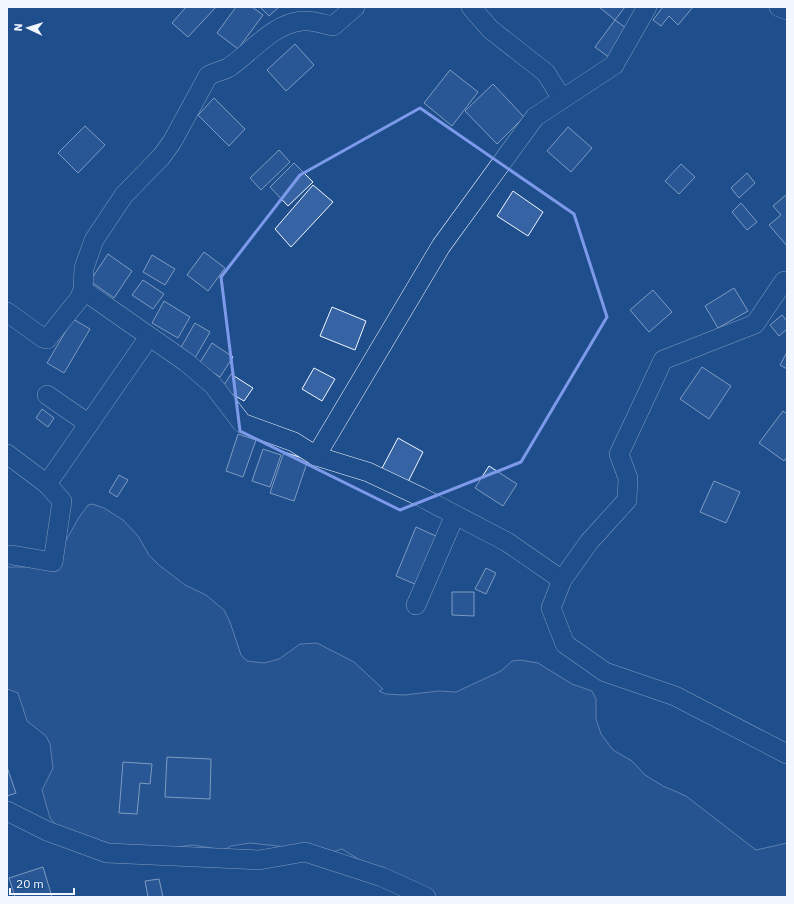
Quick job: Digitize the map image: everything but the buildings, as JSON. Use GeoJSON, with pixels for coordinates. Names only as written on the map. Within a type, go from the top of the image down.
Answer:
{"type":"FeatureCollection","features":[{"type":"Feature","properties":{"kind":"street"},"geometry":{"type":"LineString","coordinates":[[7,312],[46,339],[79,299],[83,290],[84,268],[94,240],[124,195],[161,157],[172,142],[208,76],[215,71],[227,68],[276,30],[290,24],[303,21],[333,26],[355,7]]}},
{"type":"Feature","properties":{"kind":"street"},"geometry":{"type":"LineString","coordinates":[[471,7],[490,29],[546,73],[562,100]]}},
{"type":"Feature","properties":{"kind":"street"},"geometry":{"type":"LineString","coordinates":[[316,456],[441,246],[535,117],[614,65],[647,7]]}},
{"type":"Feature","properties":{"kind":"street"},"geometry":{"type":"LineString","coordinates":[[779,7],[787,10]]}},
{"type":"Feature","properties":{"kind":"street"},"geometry":{"type":"LineString","coordinates":[[786,281],[755,324],[663,360],[619,454],[628,478],[627,500],[589,542],[562,580],[551,608],[565,644],[605,672],[676,696],[787,754]]}},
{"type":"Feature","properties":{"kind":"street"},"geometry":{"type":"LineString","coordinates":[[83,290],[186,362],[214,385],[242,422],[294,442],[316,456],[368,472],[507,542],[562,580]]}},
{"type":"Feature","properties":{"kind":"street"},"geometry":{"type":"LineString","coordinates":[[47,484],[150,337]]}},
{"type":"Feature","properties":{"kind":"street"},"geometry":{"type":"LineString","coordinates":[[47,395],[89,424]]}},
{"type":"Feature","properties":{"kind":"street"},"geometry":{"type":"LineString","coordinates":[[7,454],[47,484],[62,501],[53,562],[12,555]]}},
{"type":"Feature","properties":{"kind":"street"},"geometry":{"type":"LineString","coordinates":[[416,605],[455,515]]}},
{"type":"Feature","properties":{"kind":"street"},"geometry":{"type":"LineString","coordinates":[[7,811],[47,831],[107,853],[259,860],[306,852],[382,877],[426,897]]}},
{"type":"Feature","properties":{"kind":"highlighted area"},"geometry":{"type":"Polygon","coordinates":[[[420,108],[574,214],[607,317],[521,462],[400,510],[240,431],[221,277],[300,175],[420,108]]]}},
{"type":"Feature","properties":{"kind":"shaded area"},"geometry":{"type":"Polygon","coordinates":[[[92,504],[104,508],[123,520],[138,536],[149,555],[159,565],[185,585],[206,595],[224,610],[230,622],[241,655],[247,661],[264,663],[279,659],[300,644],[317,643],[354,662],[383,689],[379,691],[386,694],[404,695],[439,691],[456,692],[501,671],[512,661],[520,660],[538,663],[572,684],[592,691],[596,699],[596,719],[601,734],[613,750],[632,761],[645,775],[663,786],[686,796],[756,850],[787,843],[787,897],[436,897],[429,891],[358,859],[342,849],[332,852],[250,843],[231,846],[224,850],[192,845],[136,853],[57,826],[50,818],[42,790],[53,768],[50,744],[46,736],[27,721],[18,693],[7,689],[7,567],[25,567],[64,544],[78,519],[88,505],[92,504]]]}}]}
